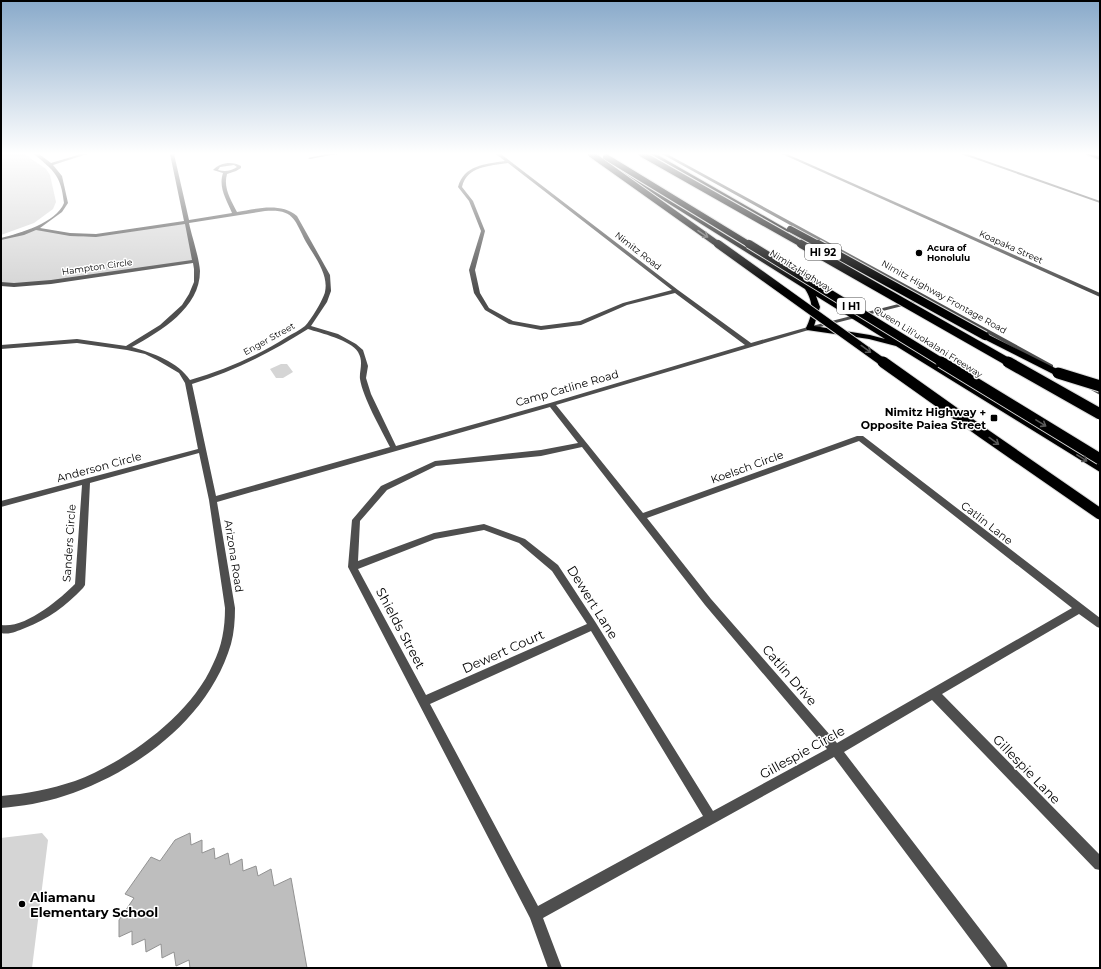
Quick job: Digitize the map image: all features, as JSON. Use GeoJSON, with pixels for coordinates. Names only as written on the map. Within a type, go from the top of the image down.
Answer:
{"type":"FeatureCollection","features":[{"type":"Feature","properties":{"kind":"highway"},"geometry":{"type":"LineString","coordinates":[[651,199],[747,264],[1044,477],[1100,514]]}},
{"type":"Feature","properties":{"kind":"highway","name":"Queen Liliʻuokalani Freeway"},"geometry":{"type":"LineString","coordinates":[[676,199],[1100,459]]}},
{"type":"Feature","properties":{"kind":"highway","name":"Queen Liliʻuokalani Freeway"},"geometry":{"type":"LineString","coordinates":[[722,199],[1100,414]]}},
{"type":"Feature","properties":{"kind":"highway"},"geometry":{"type":"LineString","coordinates":[[736,199],[1018,354],[1058,373],[1100,386]]}},
{"type":"Feature","properties":{"kind":"main road","name":"Nimitz Highway"},"geometry":{"type":"LineString","coordinates":[[665,199],[1100,469]]}},
{"type":"Feature","properties":{"kind":"main road","name":"HI 92"},"geometry":{"type":"LineString","coordinates":[[731,199],[908,302],[1100,409]]}},
{"type":"Feature","properties":{"kind":"main road"},"geometry":{"type":"LineString","coordinates":[[754,212],[779,218]]}},
{"type":"Feature","properties":{"kind":"main road"},"geometry":{"type":"LineString","coordinates":[[887,276],[893,293]]}},
{"type":"Feature","properties":{"kind":"main road"},"geometry":{"type":"LineString","coordinates":[[806,286],[815,299],[817,310],[810,328],[870,338],[906,348]]}},
{"type":"Feature","properties":{"kind":"street"},"geometry":{"type":"LineString","coordinates":[[1,239],[25,233],[35,228],[63,209],[66,203],[65,199]]}},
{"type":"Feature","properties":{"kind":"street"},"geometry":{"type":"LineString","coordinates":[[127,348],[169,321],[185,305],[197,284],[198,276],[183,199]]}},
{"type":"Feature","properties":{"kind":"street"},"geometry":{"type":"LineString","coordinates":[[229,199],[235,214]]}},
{"type":"Feature","properties":{"kind":"street"},"geometry":{"type":"LineString","coordinates":[[470,199],[483,231],[472,270],[477,293],[487,309],[511,323],[541,328],[581,323],[625,304],[676,291]]}},
{"type":"Feature","properties":{"kind":"street","name":"Nimitz Road"},"geometry":{"type":"LineString","coordinates":[[556,199],[749,346]]}},
{"type":"Feature","properties":{"kind":"street","name":"Nimitz Highway Frontage Road"},"geometry":{"type":"LineString","coordinates":[[745,199],[1100,393]]}},
{"type":"Feature","properties":{"kind":"street","name":"Koapaka Street"},"geometry":{"type":"LineString","coordinates":[[885,199],[1100,295]]}},
{"type":"Feature","properties":{"kind":"street","name":"Enger Street"},"geometry":{"type":"LineString","coordinates":[[35,228],[71,236],[84,237],[272,209],[290,212],[297,219],[328,280],[327,297],[307,327],[279,345],[244,363],[211,376],[188,382]]}},
{"type":"Feature","properties":{"kind":"street","name":"Hampton Circle"},"geometry":{"type":"LineString","coordinates":[[1,284],[14,285],[51,282],[195,261]]}},
{"type":"Feature","properties":{"kind":"street","name":"Camp Catline Road"},"geometry":{"type":"LineString","coordinates":[[213,500],[552,404],[810,328],[928,298]]}},
{"type":"Feature","properties":{"kind":"street"},"geometry":{"type":"LineString","coordinates":[[307,327],[336,335],[354,344],[361,351],[365,366],[363,378],[368,394],[394,449]]}},
{"type":"Feature","properties":{"kind":"street"},"geometry":{"type":"LineString","coordinates":[[1,347],[77,341],[127,348],[147,353],[159,359],[180,372],[188,382]]}},
{"type":"Feature","properties":{"kind":"street","name":"Arizona Road"},"geometry":{"type":"LineString","coordinates":[[1,802],[24,800],[54,794],[85,783],[115,768],[143,750],[168,730],[188,709],[205,687],[218,666],[226,645],[230,625],[230,608],[213,500],[188,382]]}},
{"type":"Feature","properties":{"kind":"street","name":"Catlin Drive"},"geometry":{"type":"LineString","coordinates":[[552,404],[708,602],[836,750],[1001,968]]}},
{"type":"Feature","properties":{"kind":"street","name":"Koelsch Circle"},"geometry":{"type":"LineString","coordinates":[[642,517],[860,438]]}},
{"type":"Feature","properties":{"kind":"street","name":"Catlin Lane"},"geometry":{"type":"LineString","coordinates":[[860,438],[1100,624]]}},
{"type":"Feature","properties":{"kind":"street"},"geometry":{"type":"LineString","coordinates":[[353,567],[356,520],[384,488],[435,464],[541,453],[584,444]]}},
{"type":"Feature","properties":{"kind":"street","name":"Anderson Circle"},"geometry":{"type":"LineString","coordinates":[[1,504],[202,450]]}},
{"type":"Feature","properties":{"kind":"street","name":"Sanders Circle"},"geometry":{"type":"LineString","coordinates":[[1,629],[8,630],[38,620],[63,603],[80,585],[86,482]]}},
{"type":"Feature","properties":{"kind":"street","name":"Dewert Lane"},"geometry":{"type":"LineString","coordinates":[[353,567],[434,536],[484,527],[522,541],[556,568],[711,818]]}},
{"type":"Feature","properties":{"kind":"street","name":"Shields Street"},"geometry":{"type":"LineString","coordinates":[[353,567],[535,915],[555,968]]}},
{"type":"Feature","properties":{"kind":"street","name":"Gillespie Circle"},"geometry":{"type":"LineString","coordinates":[[535,915],[836,750],[1079,609]]}},
{"type":"Feature","properties":{"kind":"street","name":"Dewert Court"},"geometry":{"type":"LineString","coordinates":[[424,701],[593,626]]}},
{"type":"Feature","properties":{"kind":"street","name":"Gillespie Lane"},"geometry":{"type":"LineString","coordinates":[[933,693],[1100,864]]}},
{"type":"Feature","properties":{"kind":"shaded area"},"geometry":{"type":"Polygon","coordinates":[[[1,199],[55,199],[56,202],[53,209],[34,223],[1,235],[1,199]]]}},
{"type":"Feature","properties":{"kind":"shaded area"},"geometry":{"type":"Polygon","coordinates":[[[188,222],[195,261],[51,282],[1,284],[1,239],[35,228],[84,237],[188,222]]]}},
{"type":"Feature","properties":{"kind":"shaded area"},"geometry":{"type":"Polygon","coordinates":[[[281,364],[287,364],[293,372],[283,378],[276,378],[270,369],[281,364]]]}},
{"type":"Feature","properties":{"kind":"shaded area","name":"Aliamanu Elementary School"},"geometry":{"type":"Polygon","coordinates":[[[42,833],[48,840],[32,968],[1,968],[1,838],[42,833]]]}},
{"type":"Feature","properties":{"kind":"building"},"geometry":{"type":"Polygon","coordinates":[[[190,833],[191,845],[202,840],[202,853],[214,848],[215,859],[228,853],[230,865],[242,859],[243,871],[256,866],[258,876],[271,869],[274,886],[291,878],[307,968],[190,968],[189,960],[176,966],[174,952],[162,958],[161,944],[146,952],[145,939],[132,945],[132,931],[119,937],[119,920],[134,898],[125,894],[151,857],[160,861],[175,840],[190,833]]]}},
{"type":"Feature","properties":{"kind":"place","name":"Acura of Honolulu"},"geometry":{"type":"Point","coordinates":[919,253]}},
{"type":"Feature","properties":{"kind":"place","name":"Nimitz Highway + Opposite Paiea Street"},"geometry":{"type":"Point","coordinates":[994,418]}},
{"type":"Feature","properties":{"kind":"place","name":"Aliamanu Elementary School"},"geometry":{"type":"Point","coordinates":[22,904]}}]}
